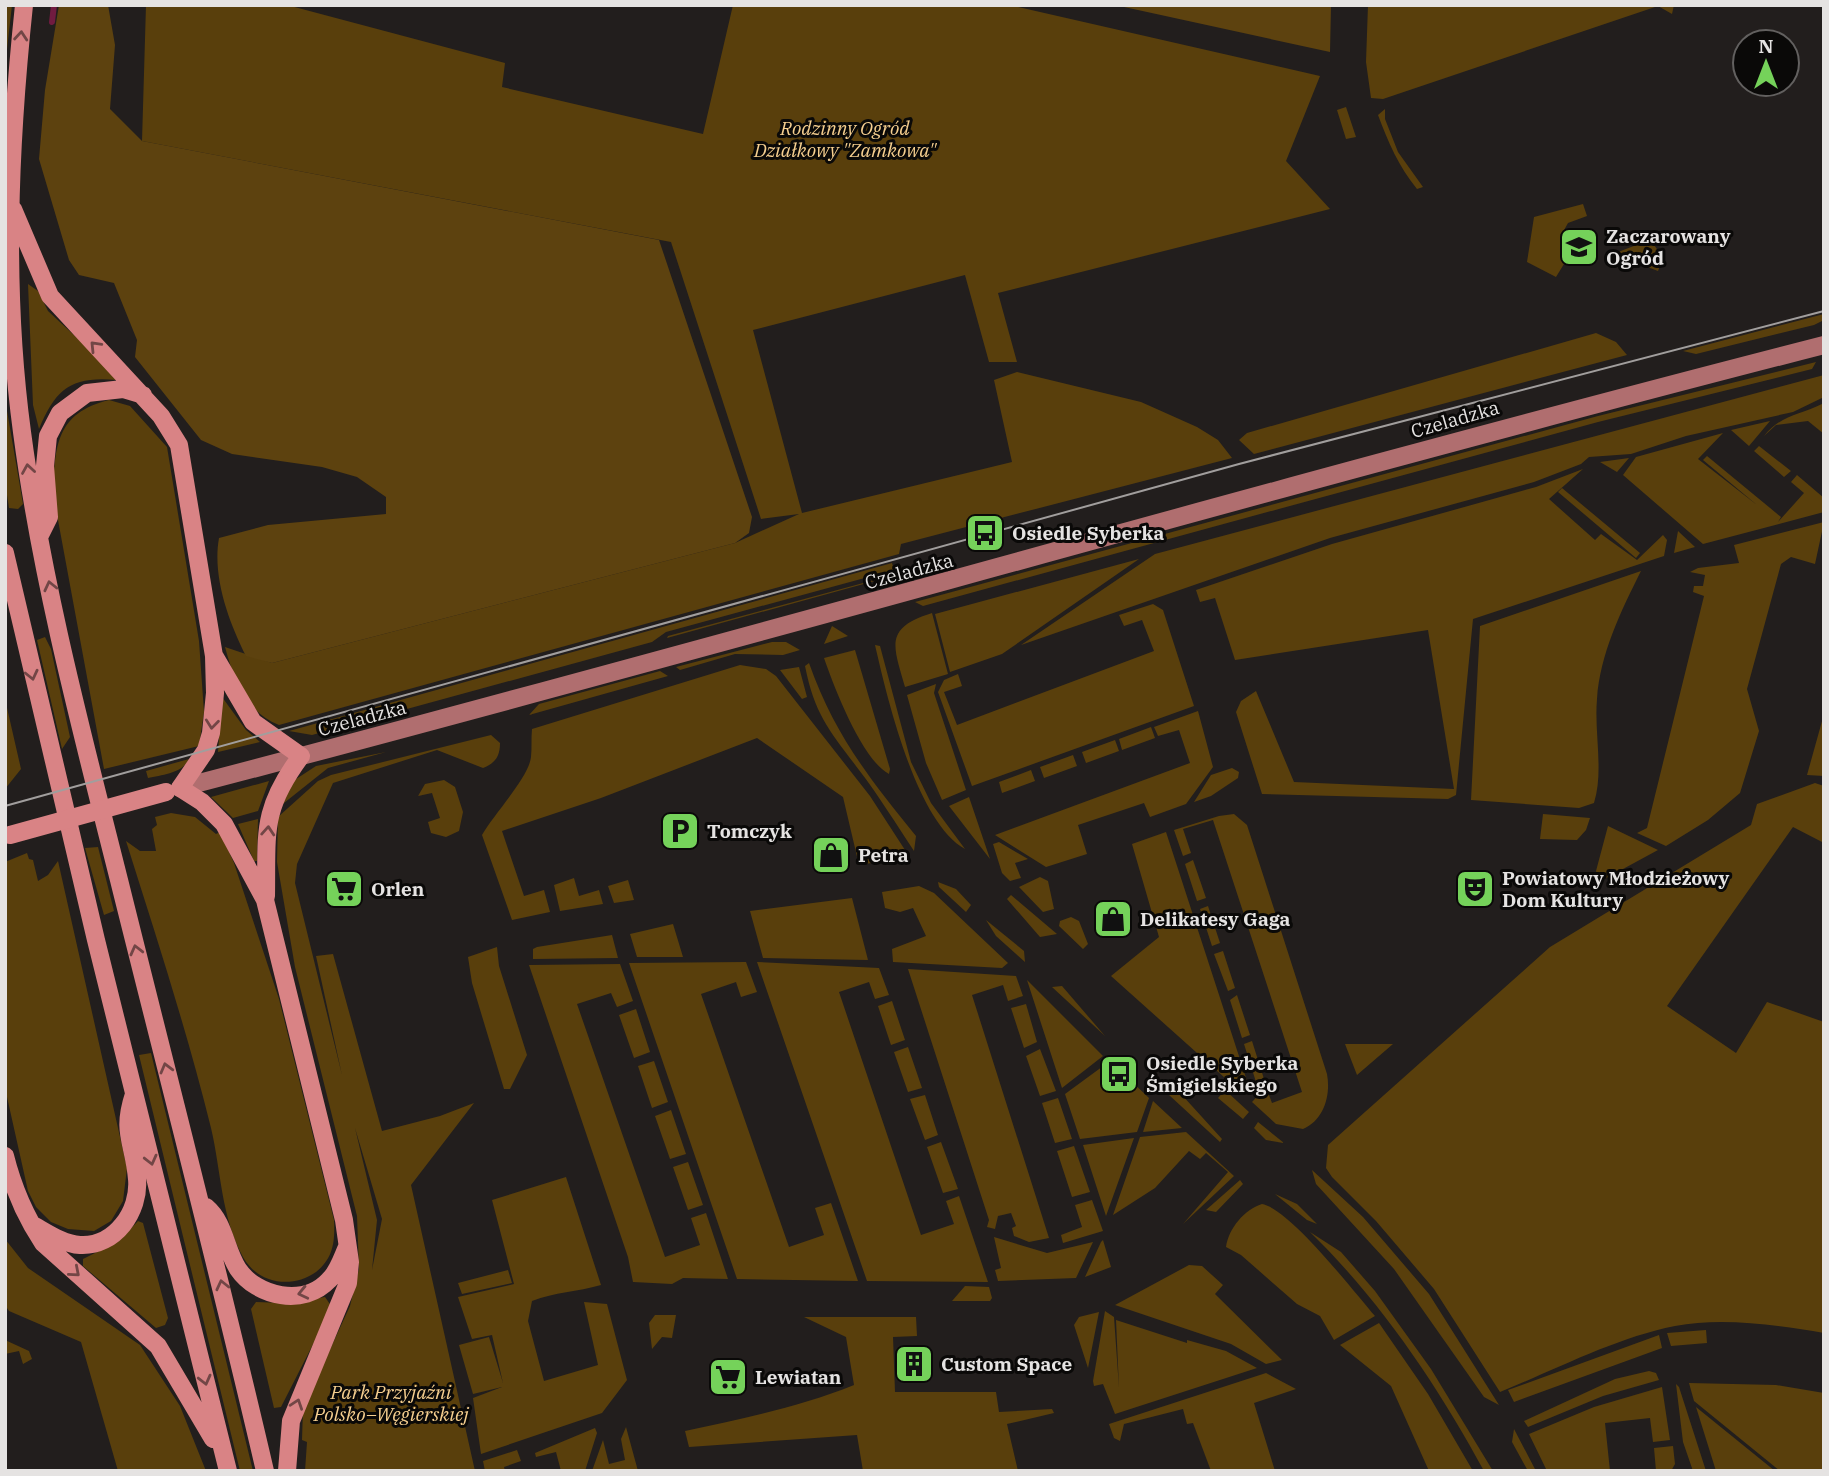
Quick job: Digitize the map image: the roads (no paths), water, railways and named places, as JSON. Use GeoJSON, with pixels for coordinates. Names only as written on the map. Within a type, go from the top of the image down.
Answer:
{"type":"FeatureCollection","features":[{"type":"Feature","properties":{"kind":"main road"},"geometry":{"type":"LineString","coordinates":[[24,5],[10,201],[14,346],[22,432],[39,537],[95,785],[203,1205],[265,1471]]}},
{"type":"Feature","properties":{"kind":"main road"},"geometry":{"type":"LineString","coordinates":[[10,201],[50,296],[161,416],[179,445],[214,656],[211,733],[206,750],[173,790],[202,803],[224,824],[265,900],[344,1220],[347,1247],[348,1283],[291,1421],[287,1471]]}},
{"type":"Feature","properties":{"kind":"main road","name":"Czeladzka"},"geometry":{"type":"LineString","coordinates":[[8,836],[804,622],[1522,422],[1824,345]]}},
{"type":"Feature","properties":{"kind":"main road"},"geometry":{"type":"LineString","coordinates":[[39,537],[49,517],[45,466],[48,436],[61,413],[87,393],[123,389],[142,395]]}},
{"type":"Feature","properties":{"kind":"main road"},"geometry":{"type":"LineString","coordinates":[[5,553],[134,1093],[227,1466]]}},
{"type":"Feature","properties":{"kind":"main road"},"geometry":{"type":"LineString","coordinates":[[214,656],[253,722],[301,756],[279,786],[269,813],[265,900]]}},
{"type":"Feature","properties":{"kind":"main road"},"geometry":{"type":"LineString","coordinates":[[30,1223],[53,1237],[80,1245],[110,1237],[121,1226],[131,1212],[136,1195],[137,1179],[126,1121],[134,1093]]}},
{"type":"Feature","properties":{"kind":"main road"},"geometry":{"type":"LineString","coordinates":[[5,1156],[12,1183],[30,1223],[54,1254],[158,1346],[169,1360],[227,1466]]}},
{"type":"Feature","properties":{"kind":"main road"},"geometry":{"type":"LineString","coordinates":[[203,1205],[219,1223],[237,1268],[264,1291],[295,1296],[319,1288],[335,1273],[347,1247]]}},
{"type":"Feature","properties":{"kind":"waterway"},"geometry":{"type":"LineString","coordinates":[[52,22],[54,5]]}},
{"type":"Feature","properties":{"kind":"tram line"},"geometry":{"type":"LineString","coordinates":[[5,806],[1239,464],[1824,311]]}},
{"type":"Feature","properties":{"kind":"place","name":"Zaczarowany Ogród"},"geometry":{"type":"Point","coordinates":[1579,247]}},
{"type":"Feature","properties":{"kind":"place","name":"Osiedle Syberka"},"geometry":{"type":"Point","coordinates":[985,533]}},
{"type":"Feature","properties":{"kind":"place","name":"Tomczyk"},"geometry":{"type":"Point","coordinates":[680,831]}},
{"type":"Feature","properties":{"kind":"place","name":"Petra"},"geometry":{"type":"Point","coordinates":[831,855]}},
{"type":"Feature","properties":{"kind":"place","name":"Orlen"},"geometry":{"type":"Point","coordinates":[344,889]}},
{"type":"Feature","properties":{"kind":"place","name":"Powiatowy Młodzieżowy Dom Kultury"},"geometry":{"type":"Point","coordinates":[1475,889]}},
{"type":"Feature","properties":{"kind":"place","name":"Delikatesy Gaga"},"geometry":{"type":"Point","coordinates":[1113,919]}},
{"type":"Feature","properties":{"kind":"place","name":"Osiedle Syberka Śmigielskiego"},"geometry":{"type":"Point","coordinates":[1119,1074]}},
{"type":"Feature","properties":{"kind":"place","name":"Custom Space"},"geometry":{"type":"Point","coordinates":[914,1364]}},
{"type":"Feature","properties":{"kind":"place","name":"Lewiatan"},"geometry":{"type":"Point","coordinates":[728,1377]}},
{"type":"Feature","properties":{"kind":"park label","name":"Rodzinny Ogród Działkowy \"Zamkowa\""},"geometry":{"type":"Point","coordinates":[845,139]}},
{"type":"Feature","properties":{"kind":"park label","name":"Park Przyjaźni Polsko–Węgierskiej"},"geometry":{"type":"Point","coordinates":[391,1403]}}]}
